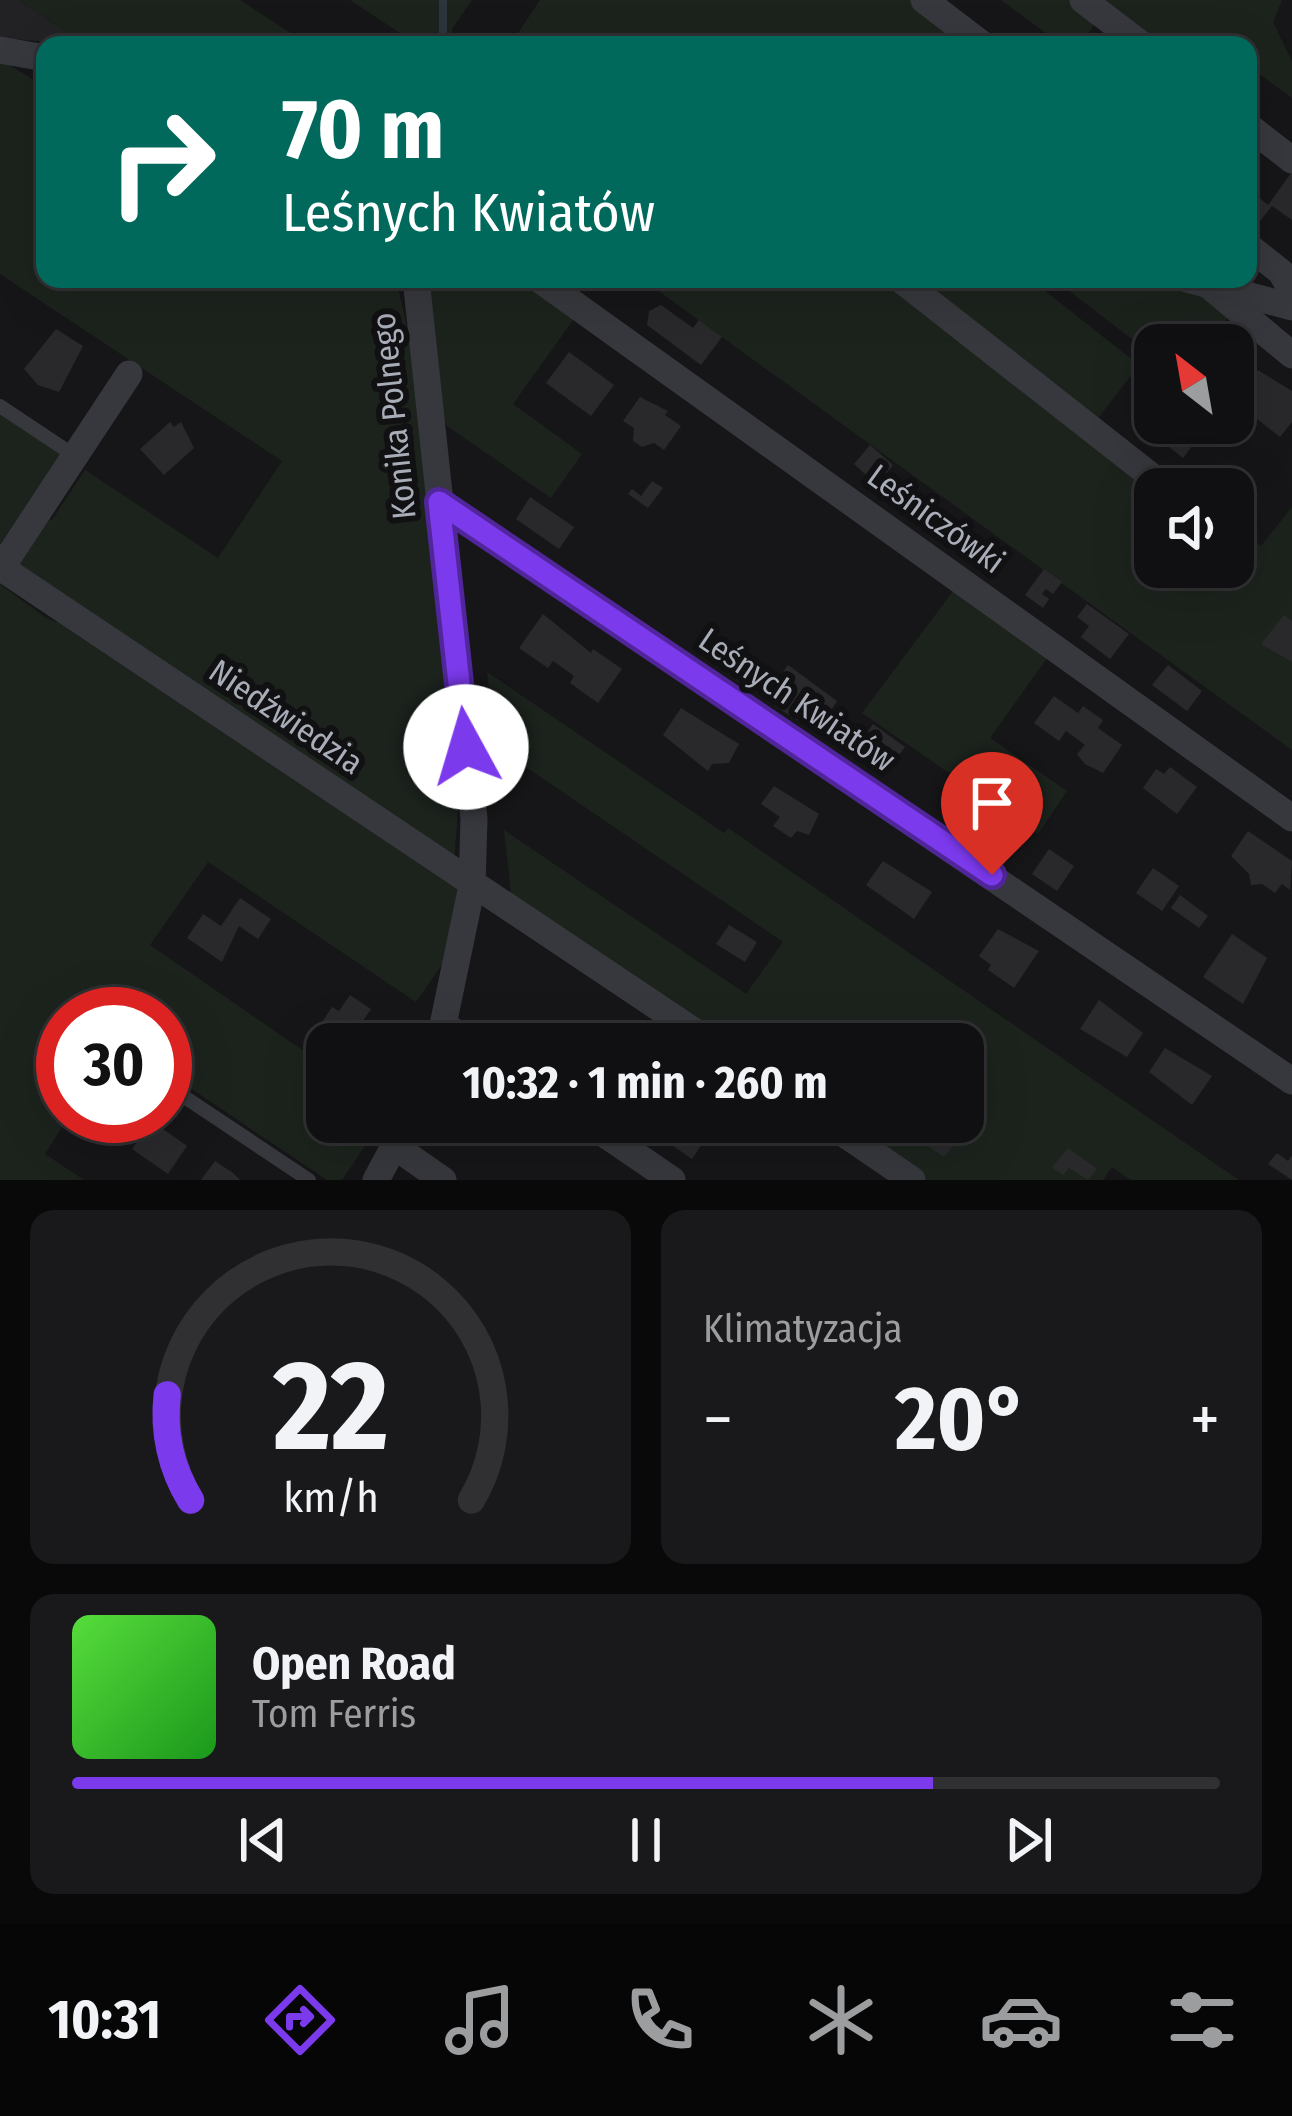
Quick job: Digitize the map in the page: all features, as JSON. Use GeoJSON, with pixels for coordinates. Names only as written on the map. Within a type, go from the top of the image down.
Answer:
{"type":"FeatureCollection","features":[{"type":"Feature","properties":{"kind":"street"},"geometry":{"type":"LineString","coordinates":[[924,0],[971,36]]}},
{"type":"Feature","properties":{"kind":"street"},"geometry":{"type":"LineString","coordinates":[[1083,0],[1130,36]]}},
{"type":"Feature","properties":{"kind":"street"},"geometry":{"type":"LineString","coordinates":[[0,50],[36,56]]}},
{"type":"Feature","properties":{"kind":"street"},"geometry":{"type":"LineString","coordinates":[[1257,133],[1292,160]]}},
{"type":"Feature","properties":{"kind":"street"},"geometry":{"type":"LineString","coordinates":[[1257,253],[1281,272],[1292,292]]}},
{"type":"Feature","properties":{"kind":"street","name":"Konika Polnego"},"geometry":{"type":"LineString","coordinates":[[417,288],[474,819],[472,886],[444,1023]]}},
{"type":"Feature","properties":{"kind":"street","name":"Leśniczówki"},"geometry":{"type":"LineString","coordinates":[[552,288],[1292,818]]}},
{"type":"Feature","properties":{"kind":"street"},"geometry":{"type":"LineString","coordinates":[[911,288],[1141,468]]}},
{"type":"Feature","properties":{"kind":"street"},"geometry":{"type":"LineString","coordinates":[[1206,288],[1292,356]]}},
{"type":"Feature","properties":{"kind":"street"},"geometry":{"type":"LineString","coordinates":[[1223,288],[1292,307]]}},
{"type":"Feature","properties":{"kind":"street"},"geometry":{"type":"LineString","coordinates":[[0,568],[129,374]]}},
{"type":"Feature","properties":{"kind":"street","name":"Leśnych Kwiatów"},"geometry":{"type":"LineString","coordinates":[[439,502],[1292,1081]]}},
{"type":"Feature","properties":{"kind":"street","name":"Niedźwiedzia"},"geometry":{"type":"LineString","coordinates":[[0,568],[681,1023]]}},
{"type":"Feature","properties":{"kind":"street"},"geometry":{"type":"LineString","coordinates":[[376,1180],[397,1143]]}},
{"type":"Feature","properties":{"kind":"street"},"geometry":{"type":"LineString","coordinates":[[409,1143],[443,1180]]}},
{"type":"Feature","properties":{"kind":"street"},"geometry":{"type":"LineString","coordinates":[[618,1143],[672,1180]]}},
{"type":"Feature","properties":{"kind":"street"},"geometry":{"type":"LineString","coordinates":[[858,1143],[912,1180]]}},
{"type":"Feature","properties":{"kind":"lane"},"geometry":{"type":"LineString","coordinates":[[0,406],[75,456]]}},
{"type":"Feature","properties":{"kind":"lane"},"geometry":{"type":"LineString","coordinates":[[192,1102],[309,1180]]}},
{"type":"Feature","properties":{"kind":"shaded area"},"geometry":{"type":"Polygon","coordinates":[[[0,0],[18,0],[73,36],[36,36],[36,41],[0,38],[0,0]]]}},
{"type":"Feature","properties":{"kind":"shaded area"},"geometry":{"type":"Polygon","coordinates":[[[18,0],[240,0],[295,36],[73,36],[18,0]]]}},
{"type":"Feature","properties":{"kind":"shaded area"},"geometry":{"type":"Polygon","coordinates":[[[350,0],[472,0],[452,36],[404,36],[350,0]]]}},
{"type":"Feature","properties":{"kind":"shaded area"},"geometry":{"type":"Polygon","coordinates":[[[540,0],[914,0],[961,36],[516,36],[540,0]]]}},
{"type":"Feature","properties":{"kind":"shaded area"},"geometry":{"type":"Polygon","coordinates":[[[1001,0],[1076,0],[1099,18],[1086,36],[1050,36],[1001,0]]]}},
{"type":"Feature","properties":{"kind":"shaded area"},"geometry":{"type":"Polygon","coordinates":[[[1088,0],[1282,0],[1273,22],[1292,61],[1292,98],[1257,74],[1257,36],[1136,36],[1088,0]]]}},
{"type":"Feature","properties":{"kind":"shaded area"},"geometry":{"type":"Polygon","coordinates":[[[0,59],[36,81],[36,288],[398,288],[420,384],[459,797],[454,862],[17,565],[44,518],[52,520],[85,470],[218,558],[282,461],[0,274],[0,59]]]}},
{"type":"Feature","properties":{"kind":"shaded area"},"geometry":{"type":"Polygon","coordinates":[[[425,288],[537,288],[576,316],[513,404],[582,454],[551,498],[447,426],[440,414],[425,288]]]}},
{"type":"Feature","properties":{"kind":"shaded area"},"geometry":{"type":"Polygon","coordinates":[[[654,288],[894,288],[1134,473],[1134,588],[1254,588],[1254,541],[1261,546],[1292,507],[1292,750],[654,288]]]}},
{"type":"Feature","properties":{"kind":"shaded area"},"geometry":{"type":"Polygon","coordinates":[[[924,288],[1041,288],[1134,361],[1134,372],[1096,421],[924,288]]]}},
{"type":"Feature","properties":{"kind":"shaded area"},"geometry":{"type":"Polygon","coordinates":[[[1066,288],[1190,288],[1228,318],[1224,324],[1134,324],[1134,341],[1066,288]]]}},
{"type":"Feature","properties":{"kind":"shaded area"},"geometry":{"type":"Polygon","coordinates":[[[0,413],[62,454],[0,544],[0,413]]]}},
{"type":"Feature","properties":{"kind":"shaded area"},"geometry":{"type":"Polygon","coordinates":[[[0,584],[46,618],[78,629],[462,885],[450,953],[416,1002],[208,862],[150,945],[306,1053],[306,1143],[367,1143],[342,1180],[327,1180],[192,1089],[192,987],[36,987],[36,1143],[52,1143],[45,1154],[84,1180],[0,1180],[0,584]]]}},
{"type":"Feature","properties":{"kind":"shaded area"},"geometry":{"type":"Polygon","coordinates":[[[956,587],[1050,654],[990,738],[1067,791],[1038,834],[862,713],[956,587]]]}},
{"type":"Feature","properties":{"kind":"shaded area"},"geometry":{"type":"Polygon","coordinates":[[[487,672],[724,833],[728,828],[1239,1180],[1131,1180],[1112,1167],[1103,1180],[925,1180],[870,1143],[984,1143],[984,1023],[693,1023],[512,901],[504,830],[746,994],[783,942],[495,746],[487,672]]]}},
{"type":"Feature","properties":{"kind":"building"},"geometry":{"type":"Polygon","coordinates":[[[1292,172],[1292,220],[1272,206],[1260,221],[1257,196],[1268,205],[1292,172]]]}},
{"type":"Feature","properties":{"kind":"building"},"geometry":{"type":"Polygon","coordinates":[[[661,305],[693,328],[699,320],[722,337],[701,365],[647,325],[649,311],[661,305]]]}},
{"type":"Feature","properties":{"kind":"building"},"geometry":{"type":"Polygon","coordinates":[[[56,329],[83,346],[59,392],[38,385],[24,369],[56,329]]]}},
{"type":"Feature","properties":{"kind":"building"},"geometry":{"type":"Polygon","coordinates":[[[569,352],[614,385],[591,416],[546,383],[569,352]]]}},
{"type":"Feature","properties":{"kind":"building"},"geometry":{"type":"Polygon","coordinates":[[[1258,370],[1292,391],[1292,422],[1280,437],[1254,417],[1258,370]]]}},
{"type":"Feature","properties":{"kind":"building"},"geometry":{"type":"Polygon","coordinates":[[[640,397],[668,411],[665,415],[681,426],[664,450],[654,443],[642,447],[633,441],[634,428],[623,421],[640,397]]]}},
{"type":"Feature","properties":{"kind":"building"},"geometry":{"type":"Polygon","coordinates":[[[170,422],[174,427],[181,422],[194,448],[164,475],[140,449],[170,422]]]}},
{"type":"Feature","properties":{"kind":"building"},"geometry":{"type":"Polygon","coordinates":[[[1165,444],[1194,444],[1183,458],[1165,444]]]}},
{"type":"Feature","properties":{"kind":"building"},"geometry":{"type":"Polygon","coordinates":[[[870,445],[893,465],[877,485],[854,464],[870,445]]]}},
{"type":"Feature","properties":{"kind":"building"},"geometry":{"type":"Polygon","coordinates":[[[652,481],[663,488],[648,508],[628,494],[632,489],[641,496],[652,481]]]}},
{"type":"Feature","properties":{"kind":"building"},"geometry":{"type":"Polygon","coordinates":[[[530,497],[574,527],[559,549],[516,519],[530,497]]]}},
{"type":"Feature","properties":{"kind":"building"},"geometry":{"type":"Polygon","coordinates":[[[1044,569],[1062,582],[1053,594],[1046,589],[1042,594],[1049,599],[1043,608],[1025,595],[1044,569]]]}},
{"type":"Feature","properties":{"kind":"building"},"geometry":{"type":"Polygon","coordinates":[[[1087,604],[1129,634],[1110,659],[1081,637],[1089,626],[1077,617],[1087,604]]]}},
{"type":"Feature","properties":{"kind":"building"},"geometry":{"type":"Polygon","coordinates":[[[543,614],[591,653],[593,649],[622,669],[598,703],[570,683],[574,676],[553,661],[548,668],[519,648],[543,614]]]}},
{"type":"Feature","properties":{"kind":"building"},"geometry":{"type":"Polygon","coordinates":[[[1284,615],[1292,621],[1292,662],[1261,644],[1284,615]]]}},
{"type":"Feature","properties":{"kind":"building"},"geometry":{"type":"Polygon","coordinates":[[[735,657],[754,670],[743,685],[725,671],[735,657]]]}},
{"type":"Feature","properties":{"kind":"building"},"geometry":{"type":"Polygon","coordinates":[[[788,665],[837,701],[828,715],[822,711],[815,723],[801,714],[797,720],[775,706],[789,685],[779,678],[788,665]]]}},
{"type":"Feature","properties":{"kind":"building"},"geometry":{"type":"Polygon","coordinates":[[[1168,665],[1202,691],[1187,711],[1152,685],[1168,665]]]}},
{"type":"Feature","properties":{"kind":"building"},"geometry":{"type":"Polygon","coordinates":[[[1054,696],[1078,713],[1083,706],[1103,720],[1098,728],[1122,745],[1103,773],[1085,764],[1077,754],[1085,745],[1066,731],[1059,741],[1034,723],[1054,696]]]}},
{"type":"Feature","properties":{"kind":"building"},"geometry":{"type":"Polygon","coordinates":[[[681,708],[739,744],[729,763],[712,764],[708,771],[663,735],[681,708]]]}},
{"type":"Feature","properties":{"kind":"building"},"geometry":{"type":"Polygon","coordinates":[[[873,724],[905,747],[891,766],[883,760],[878,768],[854,752],[873,724]]]}},
{"type":"Feature","properties":{"kind":"building"},"geometry":{"type":"Polygon","coordinates":[[[1170,767],[1197,787],[1177,814],[1143,788],[1156,769],[1164,774],[1170,767]]]}},
{"type":"Feature","properties":{"kind":"building"},"geometry":{"type":"Polygon","coordinates":[[[774,786],[819,814],[809,835],[797,831],[791,838],[773,826],[780,817],[761,804],[774,786]]]}},
{"type":"Feature","properties":{"kind":"building"},"geometry":{"type":"Polygon","coordinates":[[[962,788],[984,803],[978,812],[989,821],[983,829],[971,822],[965,831],[942,816],[949,806],[942,801],[950,790],[957,795],[962,788]]]}},
{"type":"Feature","properties":{"kind":"building"},"geometry":{"type":"Polygon","coordinates":[[[1248,831],[1292,861],[1290,890],[1282,884],[1275,893],[1262,884],[1251,885],[1249,874],[1231,856],[1248,831]]]}},
{"type":"Feature","properties":{"kind":"building"},"geometry":{"type":"Polygon","coordinates":[[[1049,849],[1074,866],[1057,891],[1032,874],[1049,849]]]}},
{"type":"Feature","properties":{"kind":"building"},"geometry":{"type":"Polygon","coordinates":[[[883,861],[932,892],[914,919],[866,885],[883,861]]]}},
{"type":"Feature","properties":{"kind":"building"},"geometry":{"type":"Polygon","coordinates":[[[1153,868],[1179,886],[1162,911],[1136,893],[1153,868]]]}},
{"type":"Feature","properties":{"kind":"building"},"geometry":{"type":"Polygon","coordinates":[[[1180,895],[1208,916],[1199,928],[1171,908],[1180,895]]]}},
{"type":"Feature","properties":{"kind":"building"},"geometry":{"type":"Polygon","coordinates":[[[240,898],[271,919],[258,939],[239,926],[222,962],[187,938],[203,914],[221,926],[240,898]]]}},
{"type":"Feature","properties":{"kind":"building"},"geometry":{"type":"Polygon","coordinates":[[[729,925],[757,942],[745,962],[716,944],[729,925]]]}},
{"type":"Feature","properties":{"kind":"building"},"geometry":{"type":"Polygon","coordinates":[[[998,929],[1039,951],[1014,988],[988,970],[991,965],[979,956],[998,929]]]}},
{"type":"Feature","properties":{"kind":"building"},"geometry":{"type":"Polygon","coordinates":[[[1232,934],[1267,958],[1243,1004],[1203,977],[1232,934]]]}},
{"type":"Feature","properties":{"kind":"building"},"geometry":{"type":"Polygon","coordinates":[[[350,995],[371,1009],[361,1023],[321,1023],[332,1007],[339,1011],[350,995]]]}},
{"type":"Feature","properties":{"kind":"building"},"geometry":{"type":"Polygon","coordinates":[[[1099,1000],[1143,1033],[1127,1057],[1080,1029],[1099,1000]]]}},
{"type":"Feature","properties":{"kind":"building"},"geometry":{"type":"Polygon","coordinates":[[[1165,1048],[1212,1076],[1192,1105],[1149,1072],[1165,1048]]]}},
{"type":"Feature","properties":{"kind":"building"},"geometry":{"type":"Polygon","coordinates":[[[136,1143],[187,1146],[168,1174],[132,1149],[136,1143]]]}},
{"type":"Feature","properties":{"kind":"building"},"geometry":{"type":"Polygon","coordinates":[[[668,1143],[703,1143],[692,1159],[668,1143]]]}},
{"type":"Feature","properties":{"kind":"building"},"geometry":{"type":"Polygon","coordinates":[[[923,1143],[955,1143],[944,1157],[923,1143]]]}},
{"type":"Feature","properties":{"kind":"building"},"geometry":{"type":"Polygon","coordinates":[[[1068,1148],[1097,1169],[1088,1180],[1069,1168],[1063,1175],[1052,1167],[1068,1148]]]}},
{"type":"Feature","properties":{"kind":"building"},"geometry":{"type":"Polygon","coordinates":[[[1277,1153],[1288,1161],[1292,1155],[1292,1180],[1268,1164],[1277,1153]]]}},
{"type":"Feature","properties":{"kind":"building"},"geometry":{"type":"Polygon","coordinates":[[[215,1161],[233,1173],[240,1180],[201,1180],[215,1161]]]}},
{"type":"Feature","properties":{"kind":"waterway"},"geometry":{"type":"LineString","coordinates":[[443,0],[443,36]]}},
{"type":"Feature","properties":{"kind":"route"},"geometry":{"type":"LineString","coordinates":[[466,747],[439,502],[992,875]]}}]}
